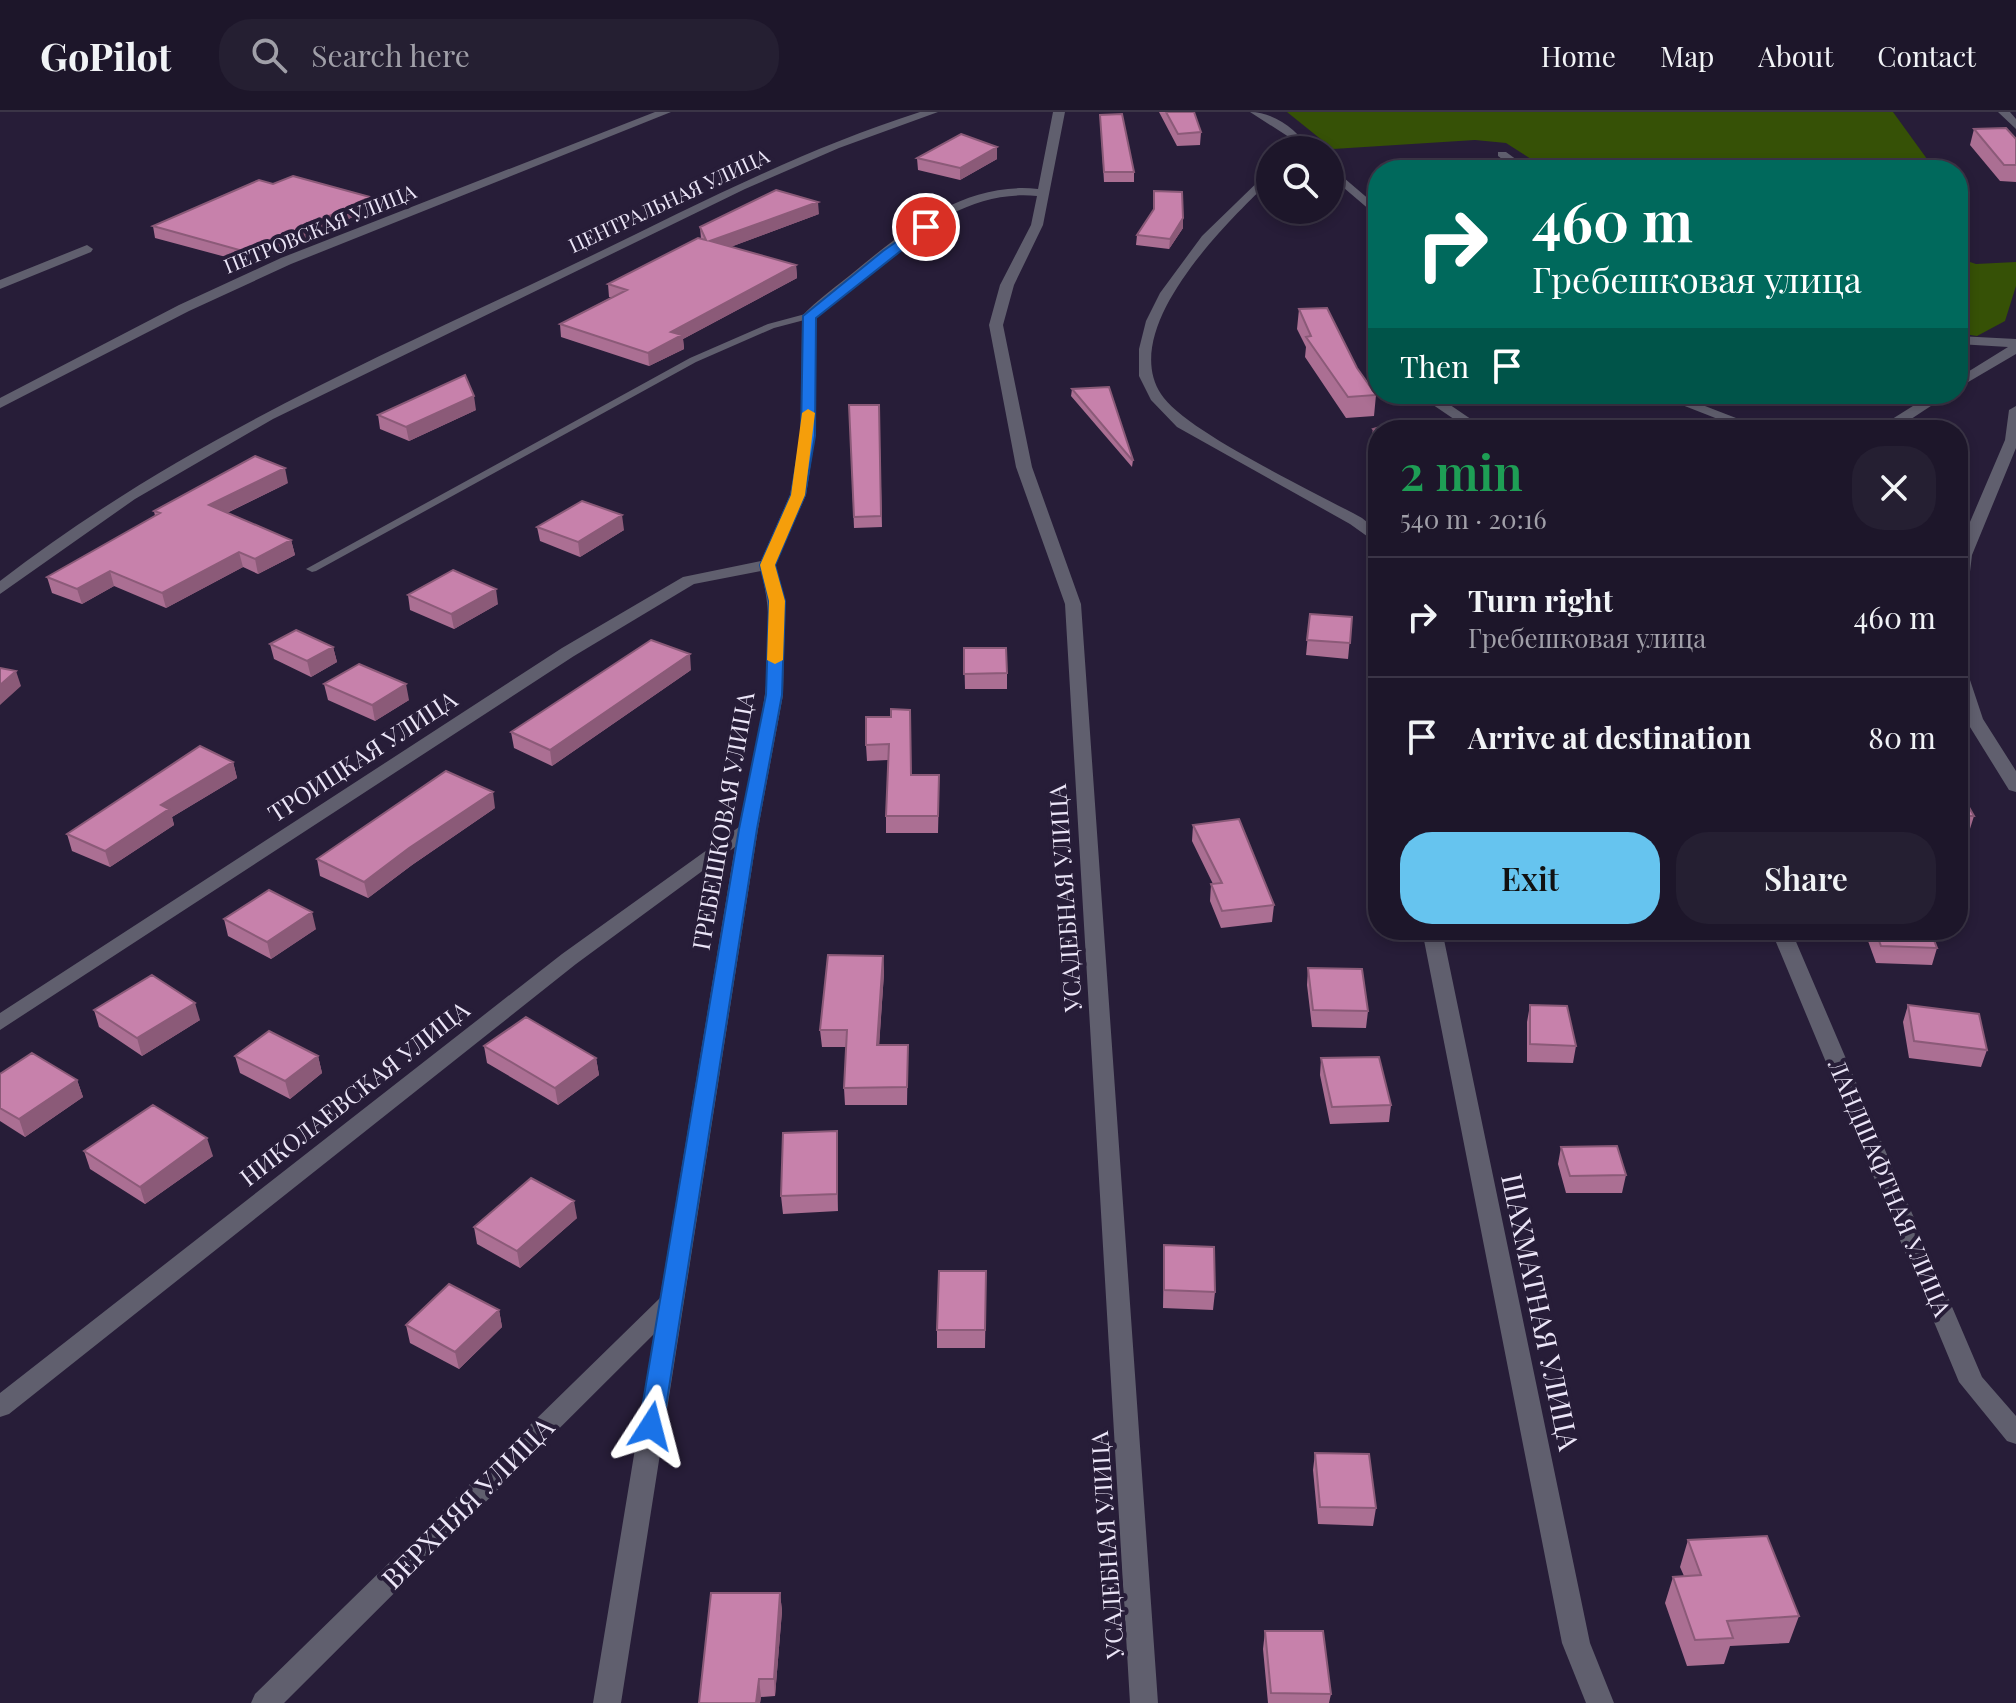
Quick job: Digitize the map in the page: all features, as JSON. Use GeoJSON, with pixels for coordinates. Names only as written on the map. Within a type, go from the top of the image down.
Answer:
{"type":"FeatureCollection","features":[{"type":"Feature","properties":{"kind":"street","name":"ПЕТРОВСКАЯ УЛИЦА"},"geometry":{"type":"LineString","coordinates":[[0,404],[184,308],[286,261],[665,112]]}},
{"type":"Feature","properties":{"kind":"street","name":"ЦЕНТРАЛЬНАЯ УЛИЦА"},"geometry":{"type":"LineString","coordinates":[[0,589],[46,551],[192,457],[428,337],[809,157],[888,124],[932,112]]}},
{"type":"Feature","properties":{"kind":"street","name":"УСАДЕБНАЯ УЛИЦА"},"geometry":{"type":"LineString","coordinates":[[1059,112],[1037,225],[1007,285],[996,325],[1024,467],[1073,604],[1144,1703]]}},
{"type":"Feature","properties":{"kind":"street"},"geometry":{"type":"LineString","coordinates":[[1256,112],[1294,136]]}},
{"type":"Feature","properties":{"kind":"street"},"geometry":{"type":"LineString","coordinates":[[2004,112],[2016,126]]}},
{"type":"Feature","properties":{"kind":"street"},"geometry":{"type":"LineString","coordinates":[[1502,154],[1511,160]]}},
{"type":"Feature","properties":{"kind":"street"},"geometry":{"type":"LineString","coordinates":[[1344,183],[1368,204]]}},
{"type":"Feature","properties":{"kind":"street"},"geometry":{"type":"LineString","coordinates":[[1256,188],[1231,212],[1173,285],[1149,325],[1146,378],[1162,406],[1182,424],[1356,521],[1368,531]]}},
{"type":"Feature","properties":{"kind":"street"},"geometry":{"type":"LineString","coordinates":[[767,565],[798,495],[808,436],[809,316],[887,253],[962,206],[993,193],[1043,193]]}},
{"type":"Feature","properties":{"kind":"street"},"geometry":{"type":"LineString","coordinates":[[0,285],[87,249]]}},
{"type":"Feature","properties":{"kind":"street"},"geometry":{"type":"LineString","coordinates":[[1968,341],[2016,345]]}},
{"type":"Feature","properties":{"kind":"street"},"geometry":{"type":"LineString","coordinates":[[1968,377],[2016,345]]}},
{"type":"Feature","properties":{"kind":"street"},"geometry":{"type":"LineString","coordinates":[[1440,404],[1464,420]]}},
{"type":"Feature","properties":{"kind":"street"},"geometry":{"type":"LineString","coordinates":[[1688,404],[1732,420]]}},
{"type":"Feature","properties":{"kind":"street"},"geometry":{"type":"LineString","coordinates":[[1900,420],[1926,404]]}},
{"type":"Feature","properties":{"kind":"street"},"geometry":{"type":"LineString","coordinates":[[1968,545],[2012,440],[2016,410]]}},
{"type":"Feature","properties":{"kind":"street","name":"ГРЕБЕШКОВАЯ УЛИЦА"},"geometry":{"type":"LineString","coordinates":[[607,1703],[748,829],[774,695],[777,601],[767,565]]}},
{"type":"Feature","properties":{"kind":"street","name":"ТРОИЦКАЯ УЛИЦА"},"geometry":{"type":"LineString","coordinates":[[0,1023],[568,652],[689,580],[767,565]]}},
{"type":"Feature","properties":{"kind":"street"},"geometry":{"type":"LineString","coordinates":[[1968,701],[1974,719],[2016,786]]}},
{"type":"Feature","properties":{"kind":"street","name":"НИКОЛАЕВСКАЯ УЛИЦА"},"geometry":{"type":"LineString","coordinates":[[0,1407],[569,959],[748,829]]}},
{"type":"Feature","properties":{"kind":"street","name":"ШАХМАТНАЯ УЛИЦА"},"geometry":{"type":"LineString","coordinates":[[1434,940],[1576,1643],[1600,1703]]}},
{"type":"Feature","properties":{"kind":"street","name":"ЛАНДШАФТНАЯ УЛИЦА"},"geometry":{"type":"LineString","coordinates":[[1785,940],[1972,1382],[2016,1434]]}},
{"type":"Feature","properties":{"kind":"street","name":"ВЕРХНЯЯ УЛИЦА"},"geometry":{"type":"LineString","coordinates":[[265,1703],[670,1303]]}},
{"type":"Feature","properties":{"kind":"lane"},"geometry":{"type":"LineString","coordinates":[[312,569],[693,360],[771,326],[809,316]]}},
{"type":"Feature","properties":{"kind":"green space"},"geometry":{"type":"Polygon","coordinates":[[[1287,112],[1893,112],[1928,160],[1533,160],[1506,143],[1475,140],[1344,148],[1344,136],[1317,136],[1287,112]]]}},
{"type":"Feature","properties":{"kind":"green space"},"geometry":{"type":"Polygon","coordinates":[[[1968,261],[1976,264],[2016,262],[2016,286],[2005,321],[1977,336],[1968,335],[1968,261]]]}},
{"type":"Feature","properties":{"kind":"building"},"geometry":{"type":"Polygon","coordinates":[[[1166,112],[1194,112],[1201,132],[1178,134],[1166,112]]]}},
{"type":"Feature","properties":{"kind":"building"},"geometry":{"type":"Polygon","coordinates":[[[1122,114],[1134,172],[1104,172],[1100,115],[1122,114]]]}},
{"type":"Feature","properties":{"kind":"building"},"geometry":{"type":"Polygon","coordinates":[[[2006,128],[2016,139],[2016,165],[2004,165],[1974,129],[2006,128]]]}},
{"type":"Feature","properties":{"kind":"building"},"geometry":{"type":"Polygon","coordinates":[[[961,134],[997,147],[960,168],[917,158],[961,134]]]}},
{"type":"Feature","properties":{"kind":"building"},"geometry":{"type":"Polygon","coordinates":[[[293,176],[370,197],[250,253],[153,226],[259,180],[273,184],[293,176]]]}},
{"type":"Feature","properties":{"kind":"building"},"geometry":{"type":"Polygon","coordinates":[[[776,190],[818,202],[710,241],[796,265],[671,332],[682,335],[648,353],[560,324],[627,290],[608,284],[698,238],[706,240],[700,227],[776,190]]]}},
{"type":"Feature","properties":{"kind":"building"},"geometry":{"type":"Polygon","coordinates":[[[1154,191],[1182,192],[1183,218],[1170,239],[1137,235],[1154,209],[1154,191]]]}},
{"type":"Feature","properties":{"kind":"building"},"geometry":{"type":"Polygon","coordinates":[[[1327,308],[1368,384],[1368,396],[1348,397],[1306,337],[1311,336],[1299,309],[1327,308]]]}},
{"type":"Feature","properties":{"kind":"building"},"geometry":{"type":"Polygon","coordinates":[[[465,375],[474,396],[406,427],[378,415],[465,375]]]}},
{"type":"Feature","properties":{"kind":"building"},"geometry":{"type":"Polygon","coordinates":[[[1109,387],[1133,460],[1072,389],[1109,387]]]}},
{"type":"Feature","properties":{"kind":"building"},"geometry":{"type":"Polygon","coordinates":[[[849,405],[879,405],[881,516],[854,517],[849,405]]]}},
{"type":"Feature","properties":{"kind":"building"},"geometry":{"type":"Polygon","coordinates":[[[255,456],[285,468],[209,505],[291,540],[255,559],[239,552],[162,593],[110,571],[77,589],[47,577],[160,513],[154,511],[255,456]]]}},
{"type":"Feature","properties":{"kind":"building"},"geometry":{"type":"Polygon","coordinates":[[[582,501],[622,515],[578,542],[537,527],[582,501]]]}},
{"type":"Feature","properties":{"kind":"building"},"geometry":{"type":"Polygon","coordinates":[[[453,570],[496,589],[451,614],[408,595],[453,570]]]}},
{"type":"Feature","properties":{"kind":"building"},"geometry":{"type":"Polygon","coordinates":[[[1310,614],[1352,617],[1350,643],[1307,640],[1310,614]]]}},
{"type":"Feature","properties":{"kind":"building"},"geometry":{"type":"Polygon","coordinates":[[[296,630],[333,647],[307,661],[270,644],[296,630]]]}},
{"type":"Feature","properties":{"kind":"building"},"geometry":{"type":"Polygon","coordinates":[[[651,640],[690,654],[550,750],[511,732],[651,640]]]}},
{"type":"Feature","properties":{"kind":"building"},"geometry":{"type":"Polygon","coordinates":[[[964,648],[1006,648],[1007,673],[964,674],[964,648]]]}},
{"type":"Feature","properties":{"kind":"building"},"geometry":{"type":"Polygon","coordinates":[[[359,664],[406,684],[372,705],[324,684],[359,664]]]}},
{"type":"Feature","properties":{"kind":"building"},"geometry":{"type":"Polygon","coordinates":[[[0,668],[16,671],[0,685],[0,668]]]}},
{"type":"Feature","properties":{"kind":"building"},"geometry":{"type":"Polygon","coordinates":[[[891,709],[910,710],[911,775],[939,775],[938,816],[886,816],[889,744],[866,745],[866,717],[891,717],[891,709]]]}},
{"type":"Feature","properties":{"kind":"building"},"geometry":{"type":"Polygon","coordinates":[[[200,746],[233,762],[161,805],[169,809],[105,851],[67,834],[200,746]]]}},
{"type":"Feature","properties":{"kind":"building"},"geometry":{"type":"Polygon","coordinates":[[[446,771],[493,792],[364,882],[317,859],[446,771]]]}},
{"type":"Feature","properties":{"kind":"building"},"geometry":{"type":"Polygon","coordinates":[[[1239,819],[1274,905],[1222,911],[1211,884],[1222,883],[1193,825],[1239,819]]]}},
{"type":"Feature","properties":{"kind":"building"},"geometry":{"type":"Polygon","coordinates":[[[269,890],[312,912],[267,942],[224,919],[269,890]]]}},
{"type":"Feature","properties":{"kind":"building"},"geometry":{"type":"Polygon","coordinates":[[[1879,940],[1934,940],[1937,948],[1881,946],[1879,940]]]}},
{"type":"Feature","properties":{"kind":"building"},"geometry":{"type":"Polygon","coordinates":[[[828,955],[883,956],[877,1045],[908,1045],[907,1087],[844,1088],[847,1030],[820,1030],[828,955]]]}},
{"type":"Feature","properties":{"kind":"building"},"geometry":{"type":"Polygon","coordinates":[[[1308,968],[1362,969],[1368,1011],[1313,1010],[1308,968]]]}},
{"type":"Feature","properties":{"kind":"building"},"geometry":{"type":"Polygon","coordinates":[[[152,975],[195,1003],[137,1038],[94,1010],[152,975]]]}},
{"type":"Feature","properties":{"kind":"building"},"geometry":{"type":"Polygon","coordinates":[[[1530,1005],[1567,1006],[1576,1046],[1530,1044],[1530,1005]]]}},
{"type":"Feature","properties":{"kind":"building"},"geometry":{"type":"Polygon","coordinates":[[[1908,1005],[1979,1014],[1987,1050],[1914,1041],[1908,1005]]]}},
{"type":"Feature","properties":{"kind":"building"},"geometry":{"type":"Polygon","coordinates":[[[526,1017],[596,1058],[555,1088],[484,1046],[526,1017]]]}},
{"type":"Feature","properties":{"kind":"building"},"geometry":{"type":"Polygon","coordinates":[[[269,1031],[318,1056],[285,1081],[235,1056],[269,1031]]]}},
{"type":"Feature","properties":{"kind":"building"},"geometry":{"type":"Polygon","coordinates":[[[32,1053],[77,1080],[19,1119],[0,1108],[0,1074],[32,1053]]]}},
{"type":"Feature","properties":{"kind":"building"},"geometry":{"type":"Polygon","coordinates":[[[1379,1057],[1391,1105],[1332,1107],[1321,1058],[1379,1057]]]}},
{"type":"Feature","properties":{"kind":"building"},"geometry":{"type":"Polygon","coordinates":[[[153,1105],[207,1138],[140,1187],[84,1151],[153,1105]]]}},
{"type":"Feature","properties":{"kind":"building"},"geometry":{"type":"Polygon","coordinates":[[[837,1131],[837,1194],[781,1196],[783,1133],[837,1131]]]}},
{"type":"Feature","properties":{"kind":"building"},"geometry":{"type":"Polygon","coordinates":[[[1617,1146],[1626,1175],[1570,1176],[1561,1147],[1617,1146]]]}},
{"type":"Feature","properties":{"kind":"building"},"geometry":{"type":"Polygon","coordinates":[[[531,1178],[574,1201],[517,1251],[474,1227],[531,1178]]]}},
{"type":"Feature","properties":{"kind":"building"},"geometry":{"type":"Polygon","coordinates":[[[1164,1245],[1214,1247],[1215,1292],[1164,1290],[1164,1245]]]}},
{"type":"Feature","properties":{"kind":"building"},"geometry":{"type":"Polygon","coordinates":[[[939,1271],[986,1271],[985,1330],[937,1330],[939,1271]]]}},
{"type":"Feature","properties":{"kind":"building"},"geometry":{"type":"Polygon","coordinates":[[[449,1284],[499,1310],[455,1352],[406,1325],[449,1284]]]}},
{"type":"Feature","properties":{"kind":"building"},"geometry":{"type":"Polygon","coordinates":[[[1315,1453],[1369,1454],[1376,1508],[1320,1507],[1315,1453]]]}},
{"type":"Feature","properties":{"kind":"building"},"geometry":{"type":"Polygon","coordinates":[[[1767,1536],[1799,1616],[1727,1621],[1733,1638],[1695,1640],[1673,1577],[1701,1575],[1688,1540],[1767,1536]]]}},
{"type":"Feature","properties":{"kind":"building"},"geometry":{"type":"Polygon","coordinates":[[[711,1593],[780,1593],[774,1679],[759,1679],[756,1703],[699,1703],[711,1593]]]}},
{"type":"Feature","properties":{"kind":"building"},"geometry":{"type":"Polygon","coordinates":[[[1265,1631],[1323,1631],[1331,1694],[1271,1693],[1265,1631]]]}},
{"type":"Feature","properties":{"kind":"slow traffic"},"geometry":{"type":"LineString","coordinates":[[775,660],[777,601],[767,565],[798,495],[808,436],[808,413]]}},
{"type":"Feature","properties":{"kind":"route"},"geometry":{"type":"LineString","coordinates":[[651,1426],[748,829],[774,695],[777,601],[767,565],[798,495],[808,436],[809,316],[887,253],[926,227]]}}]}
